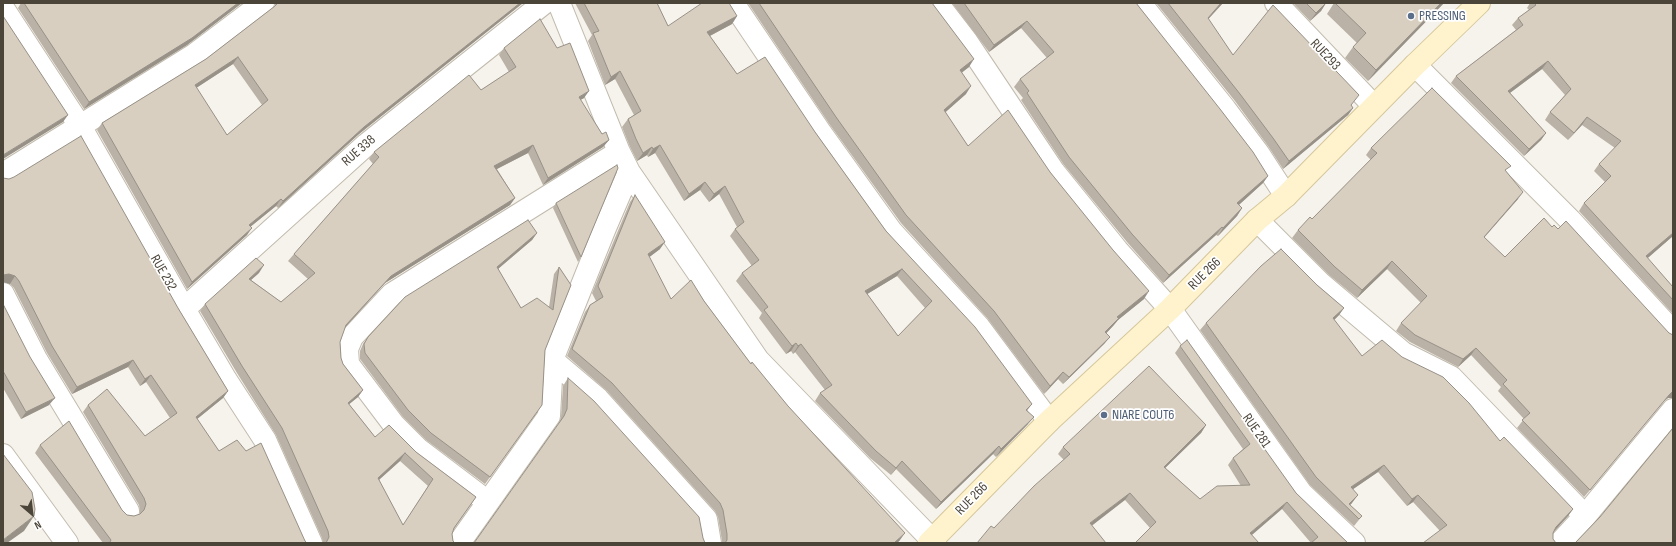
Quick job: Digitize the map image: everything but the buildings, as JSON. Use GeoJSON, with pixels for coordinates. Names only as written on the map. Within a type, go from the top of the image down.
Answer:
{"type":"FeatureCollection","features":[{"type":"Feature","properties":{"kind":"main road","name":"RUE 266"},"geometry":{"type":"LineString","coordinates":[[932,542],[1049,421],[1170,309],[1258,220],[1286,196],[1478,3]]}},
{"type":"Feature","properties":{"kind":"street"},"geometry":{"type":"LineString","coordinates":[[3,174],[194,54],[263,3]]}},
{"type":"Feature","properties":{"kind":"street","name":"RUE 338"},"geometry":{"type":"LineString","coordinates":[[184,309],[367,144],[544,3]]}},
{"type":"Feature","properties":{"kind":"street"},"geometry":{"type":"LineString","coordinates":[[559,3],[629,172],[758,360],[932,542]]}},
{"type":"Feature","properties":{"kind":"street"},"geometry":{"type":"LineString","coordinates":[[733,3],[820,132],[891,231],[979,327],[1049,421]]}},
{"type":"Feature","properties":{"kind":"street","name":"RUE 281"},"geometry":{"type":"LineString","coordinates":[[936,3],[967,42],[1054,172],[1117,250],[1170,309],[1301,493],[1354,543]]}},
{"type":"Feature","properties":{"kind":"street"},"geometry":{"type":"LineString","coordinates":[[1140,3],[1225,109],[1258,153],[1286,196]]}},
{"type":"Feature","properties":{"kind":"street","name":"RUE293"},"geometry":{"type":"LineString","coordinates":[[1276,3],[1374,106]]}},
{"type":"Feature","properties":{"kind":"street","name":"RUE 232"},"geometry":{"type":"LineString","coordinates":[[3,8],[80,126],[184,309],[226,380],[265,440],[311,543]]}},
{"type":"Feature","properties":{"kind":"street"},"geometry":{"type":"LineString","coordinates":[[1415,65],[1570,220],[1673,332]]}},
{"type":"Feature","properties":{"kind":"street"},"geometry":{"type":"LineString","coordinates":[[488,502],[418,449],[394,425],[348,364],[347,349],[352,337],[392,294],[620,152]]}},
{"type":"Feature","properties":{"kind":"street"},"geometry":{"type":"LineString","coordinates":[[459,543],[549,416],[552,360],[590,263],[629,172]]}},
{"type":"Feature","properties":{"kind":"street"},"geometry":{"type":"LineString","coordinates":[[1258,220],[1321,284],[1403,353],[1451,377],[1585,516]]}},
{"type":"Feature","properties":{"kind":"street"},"geometry":{"type":"LineString","coordinates":[[3,294],[36,359],[128,511]]}},
{"type":"Feature","properties":{"kind":"street"},"geometry":{"type":"LineString","coordinates":[[552,360],[598,399],[706,519],[710,543]]}},
{"type":"Feature","properties":{"kind":"street"},"geometry":{"type":"LineString","coordinates":[[1560,543],[1585,516],[1673,410]]}},
{"type":"Feature","properties":{"kind":"street"},"geometry":{"type":"LineString","coordinates":[[3,455],[67,543]]}},
{"type":"Feature","properties":{"kind":"place","name":"PRESSING"},"geometry":{"type":"Point","coordinates":[1411,16]}},
{"type":"Feature","properties":{"kind":"place","name":"NIARE COUT6"},"geometry":{"type":"Point","coordinates":[1104,415]}}]}
